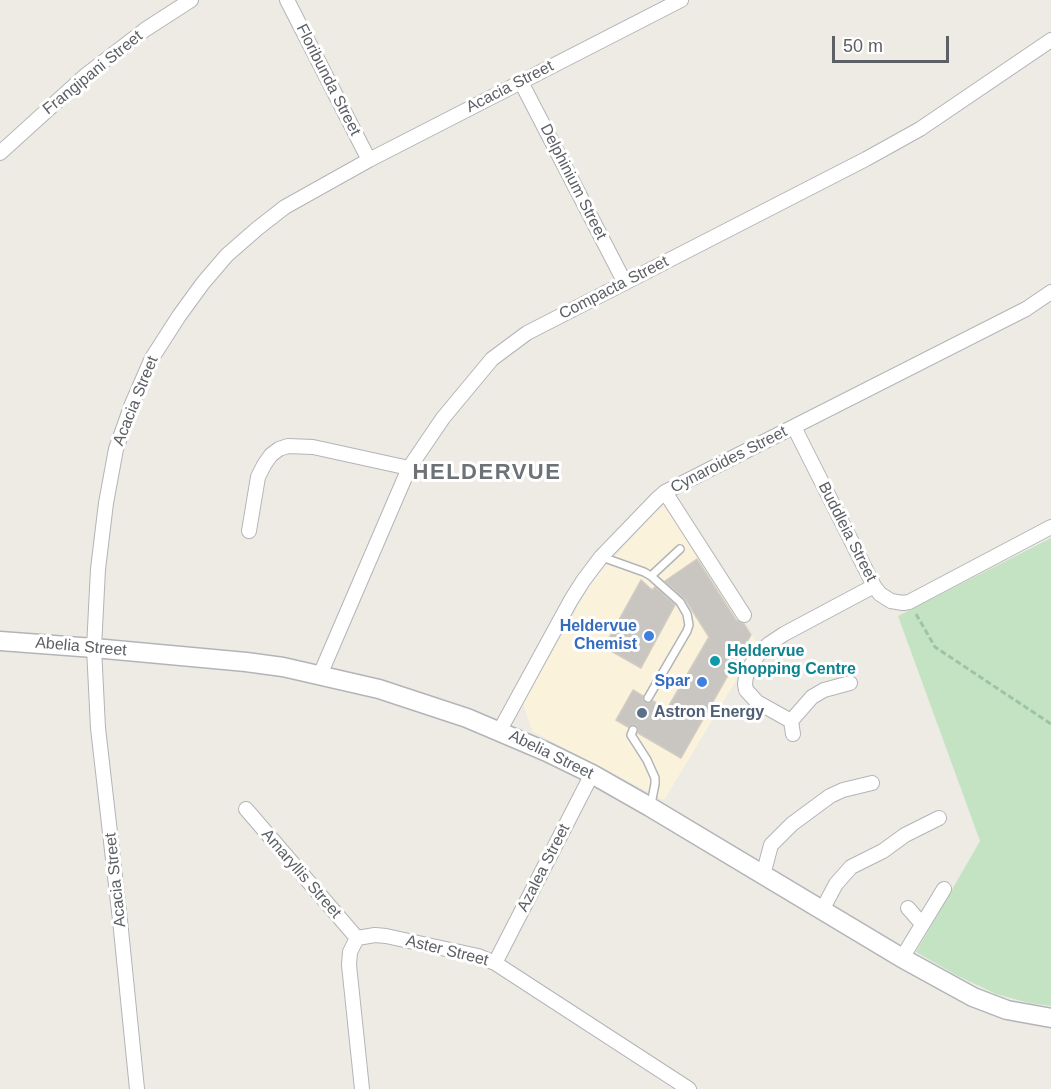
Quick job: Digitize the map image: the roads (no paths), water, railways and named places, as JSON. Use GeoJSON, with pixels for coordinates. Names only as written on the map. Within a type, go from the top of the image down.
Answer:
{"type":"FeatureCollection","features":[{"type":"Feature","properties":{"kind":"street","name":"Frangipani Street"},"geometry":{"type":"LineString","coordinates":[[0,153],[87,75],[146,29],[190,0]]}},
{"type":"Feature","properties":{"kind":"street","name":"Floribunda Street"},"geometry":{"type":"LineString","coordinates":[[287,0],[369,159]]}},
{"type":"Feature","properties":{"kind":"street","name":"Acacia Street"},"geometry":{"type":"LineString","coordinates":[[137,1089],[99,728],[94,648],[98,568],[106,503],[116,449],[152,358],[197,291],[227,255],[285,207],[369,159],[681,0]]}},
{"type":"Feature","properties":{"kind":"street","name":"Compacta Street"},"geometry":{"type":"LineString","coordinates":[[320,675],[409,468],[443,418],[492,359],[527,333],[920,129],[1051,40]]}},
{"type":"Feature","properties":{"kind":"street","name":"Delphinium Street"},"geometry":{"type":"LineString","coordinates":[[521,82],[624,283]]}},
{"type":"Feature","properties":{"kind":"street","name":"Cynaroides Street"},"geometry":{"type":"LineString","coordinates":[[500,730],[583,581],[601,557],[665,492],[1026,309],[1051,292]]}},
{"type":"Feature","properties":{"kind":"street","name":"Buddleia Street"},"geometry":{"type":"LineString","coordinates":[[794,427],[874,586],[880,594],[891,601],[909,602],[1051,527]]}},
{"type":"Feature","properties":{"kind":"street"},"geometry":{"type":"LineString","coordinates":[[249,531],[258,477],[264,465],[279,449],[288,446],[314,447],[409,468]]}},
{"type":"Feature","properties":{"kind":"street"},"geometry":{"type":"LineString","coordinates":[[665,492],[744,615]]}},
{"type":"Feature","properties":{"kind":"street"},"geometry":{"type":"LineString","coordinates":[[850,683],[824,690],[812,697],[792,728],[757,702],[750,695],[745,684],[751,665],[769,644],[874,586]]}},
{"type":"Feature","properties":{"kind":"street","name":"Abelia Street"},"geometry":{"type":"LineString","coordinates":[[0,641],[283,667],[379,688],[467,717],[500,730],[592,774],[902,958],[973,997],[1007,1010],[1051,1018]]}},
{"type":"Feature","properties":{"kind":"street","name":"Azalea Street"},"geometry":{"type":"LineString","coordinates":[[495,963],[592,774]]}},
{"type":"Feature","properties":{"kind":"street"},"geometry":{"type":"LineString","coordinates":[[763,875],[771,845],[792,824],[830,796],[843,790],[872,783]]}},
{"type":"Feature","properties":{"kind":"street","name":"Amaryllis Street"},"geometry":{"type":"LineString","coordinates":[[246,809],[357,938]]}},
{"type":"Feature","properties":{"kind":"street"},"geometry":{"type":"LineString","coordinates":[[822,910],[836,884],[851,867],[884,851],[905,835],[939,819]]}},
{"type":"Feature","properties":{"kind":"street"},"geometry":{"type":"LineString","coordinates":[[902,958],[944,889]]}},
{"type":"Feature","properties":{"kind":"street"},"geometry":{"type":"LineString","coordinates":[[908,908],[922,924]]}},
{"type":"Feature","properties":{"kind":"street","name":"Aster Street"},"geometry":{"type":"LineString","coordinates":[[357,938],[386,936],[478,956],[495,963],[689,1089]]}},
{"type":"Feature","properties":{"kind":"street"},"geometry":{"type":"LineString","coordinates":[[357,938],[350,952],[349,965],[362,1089]]}},
{"type":"Feature","properties":{"kind":"lane"},"geometry":{"type":"LineString","coordinates":[[651,576],[680,549]]}},
{"type":"Feature","properties":{"kind":"lane"},"geometry":{"type":"LineString","coordinates":[[601,557],[651,576],[684,608],[687,614],[689,624],[687,631],[648,698]]}},
{"type":"Feature","properties":{"kind":"lane"},"geometry":{"type":"LineString","coordinates":[[633,730],[631,735],[647,760],[655,781],[650,807]]}},
{"type":"Feature","properties":{"kind":"place","name":"Heldervue Chemist"},"geometry":{"type":"Point","coordinates":[649,636]}},
{"type":"Feature","properties":{"kind":"place","name":"Heldervue Shopping Centre"},"geometry":{"type":"Point","coordinates":[715,661]}},
{"type":"Feature","properties":{"kind":"place","name":"Spar"},"geometry":{"type":"Point","coordinates":[702,682]}},
{"type":"Feature","properties":{"kind":"place","name":"Astron Energy"},"geometry":{"type":"Point","coordinates":[642,713]}},
{"type":"Feature","properties":{"kind":"district","name":"HELDERVUE"},"geometry":{"type":"Point","coordinates":[487,473]}}]}
